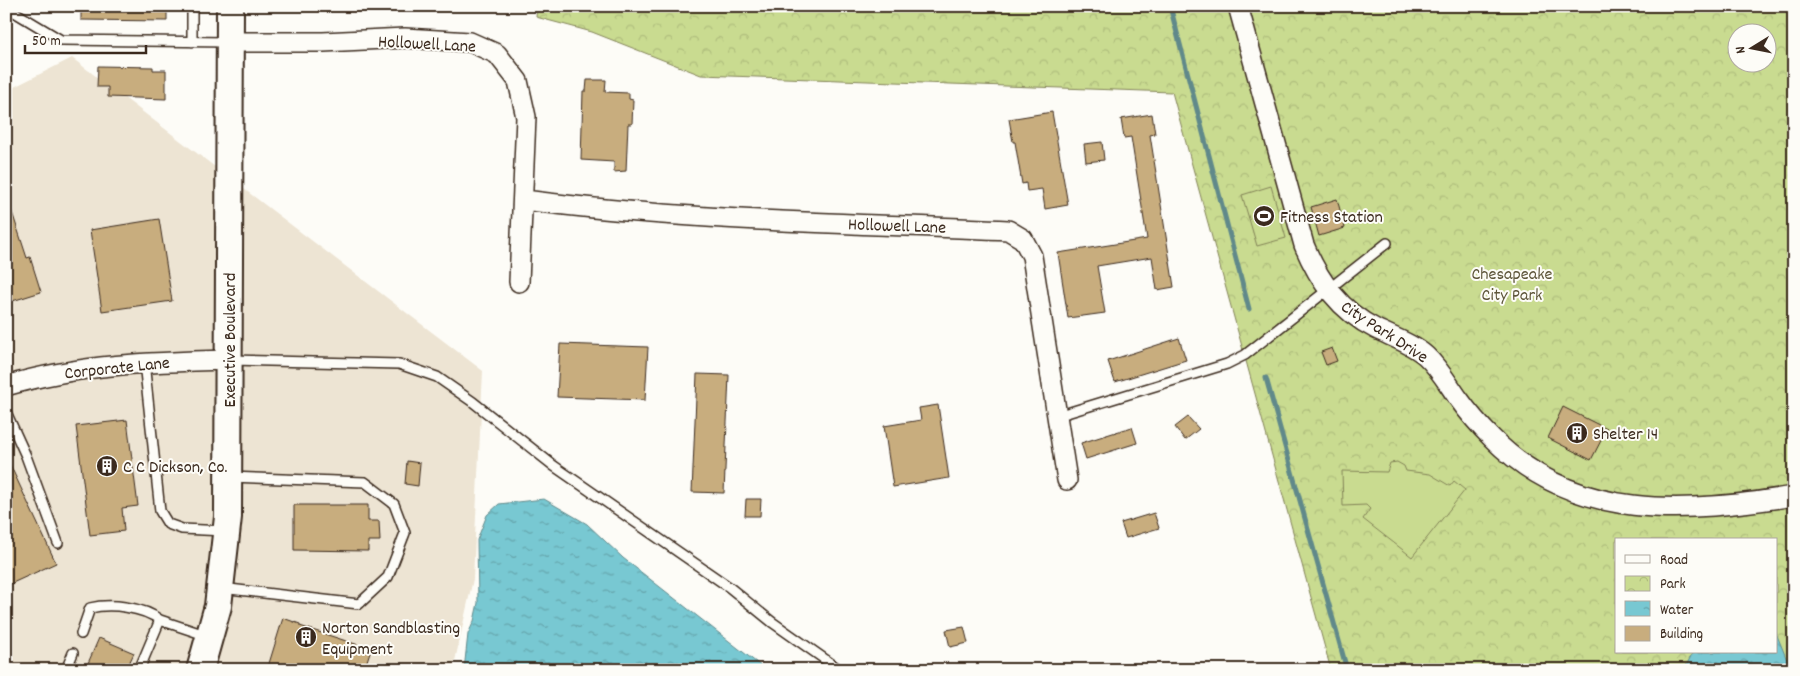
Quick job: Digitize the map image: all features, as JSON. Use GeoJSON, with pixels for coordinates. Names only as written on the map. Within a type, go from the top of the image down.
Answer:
{"type":"FeatureCollection","features":[{"type":"Feature","properties":{"kind":"street","name":"Executive Boulevard"},"geometry":{"type":"LineString","coordinates":[[200,670],[211,637],[221,588],[228,532],[230,6]]}},
{"type":"Feature","properties":{"kind":"street","name":"City Park Drive"},"geometry":{"type":"LineString","coordinates":[[1238,6],[1304,245],[1315,270],[1327,289],[1353,315],[1425,354],[1492,439],[1521,464],[1543,478],[1593,498],[1638,507],[1689,508],[1726,506],[1794,496]]}},
{"type":"Feature","properties":{"kind":"street","name":"Hollowell Lane"},"geometry":{"type":"LineString","coordinates":[[230,42],[323,42],[405,38],[470,42],[484,46],[497,54],[518,81],[524,101],[524,200],[519,282]]}},
{"type":"Feature","properties":{"kind":"street","name":"Hollowell Lane"},"geometry":{"type":"LineString","coordinates":[[524,200],[582,208],[790,221],[1008,230],[1023,239],[1032,256],[1067,480]]}},
{"type":"Feature","properties":{"kind":"street","name":"Corporate Lane"},"geometry":{"type":"LineString","coordinates":[[6,386],[75,369],[144,362],[229,360]]}},
{"type":"Feature","properties":{"kind":"lane"},"geometry":{"type":"LineString","coordinates":[[192,6],[192,42]]}},
{"type":"Feature","properties":{"kind":"lane"},"geometry":{"type":"LineString","coordinates":[[6,7],[61,40],[230,42]]}},
{"type":"Feature","properties":{"kind":"lane"},"geometry":{"type":"LineString","coordinates":[[1057,416],[1227,364],[1245,355],[1388,243]]}},
{"type":"Feature","properties":{"kind":"lane"},"geometry":{"type":"LineString","coordinates":[[229,360],[399,364],[438,377],[474,402],[554,466],[729,587],[772,622],[840,670]]}},
{"type":"Feature","properties":{"kind":"lane"},"geometry":{"type":"LineString","coordinates":[[144,362],[160,511],[168,524],[182,529],[228,532]]}},
{"type":"Feature","properties":{"kind":"lane"},"geometry":{"type":"LineString","coordinates":[[6,412],[26,456],[58,543]]}},
{"type":"Feature","properties":{"kind":"lane"},"geometry":{"type":"LineString","coordinates":[[221,588],[359,604],[388,578],[405,533],[394,504],[365,482],[229,477]]}},
{"type":"Feature","properties":{"kind":"lane"},"geometry":{"type":"LineString","coordinates":[[81,634],[90,608],[102,605],[149,612],[160,620],[211,637]]}},
{"type":"Feature","properties":{"kind":"lane"},"geometry":{"type":"LineString","coordinates":[[139,670],[160,620]]}},
{"type":"Feature","properties":{"kind":"lane"},"geometry":{"type":"LineString","coordinates":[[66,670],[73,653]]}},
{"type":"Feature","properties":{"kind":"shaded area"},"geometry":{"type":"Polygon","coordinates":[[[72,58],[483,371],[473,579],[453,670],[6,670],[6,91],[72,58]]]}},
{"type":"Feature","properties":{"kind":"green space","name":"Chesapeake City Park"},"geometry":{"type":"Polygon","coordinates":[[[537,6],[1794,6],[1794,670],[1331,670],[1172,92],[701,75],[592,32],[536,17],[537,6]]]}},
{"type":"Feature","properties":{"kind":"green space","name":"Fitness Station"},"geometry":{"type":"Polygon","coordinates":[[[1271,186],[1286,238],[1257,246],[1242,195],[1271,186]]]}},
{"type":"Feature","properties":{"kind":"green space"},"geometry":{"type":"Polygon","coordinates":[[[1397,462],[1404,466],[1406,471],[1430,474],[1450,486],[1454,481],[1465,490],[1412,557],[1363,519],[1370,509],[1366,505],[1343,506],[1342,471],[1387,472],[1390,463],[1397,462]]]}},
{"type":"Feature","properties":{"kind":"water"},"geometry":{"type":"Polygon","coordinates":[[[544,499],[587,524],[623,558],[766,670],[464,670],[468,634],[474,621],[478,603],[477,540],[487,515],[499,504],[544,499]]]}},
{"type":"Feature","properties":{"kind":"water"},"geometry":{"type":"Polygon","coordinates":[[[1778,638],[1787,660],[1787,670],[1684,670],[1692,654],[1778,654],[1778,638]]]}},
{"type":"Feature","properties":{"kind":"building"},"geometry":{"type":"Polygon","coordinates":[[[81,6],[167,6],[167,21],[81,20],[81,6]]]}},
{"type":"Feature","properties":{"kind":"building"},"geometry":{"type":"Polygon","coordinates":[[[98,66],[153,67],[153,70],[166,70],[166,99],[108,97],[108,87],[97,87],[98,66]]]}},
{"type":"Feature","properties":{"kind":"building"},"geometry":{"type":"Polygon","coordinates":[[[587,80],[606,80],[605,92],[629,93],[629,99],[633,100],[632,124],[628,124],[626,171],[614,172],[614,162],[581,160],[583,91],[586,91],[587,80]]]}},
{"type":"Feature","properties":{"kind":"building"},"geometry":{"type":"Polygon","coordinates":[[[1052,112],[1068,205],[1045,209],[1042,189],[1027,191],[1026,183],[1022,184],[1009,119],[1052,112]]]}},
{"type":"Feature","properties":{"kind":"building"},"geometry":{"type":"Polygon","coordinates":[[[1152,114],[1155,134],[1150,135],[1174,287],[1157,290],[1152,257],[1097,266],[1105,313],[1068,318],[1058,253],[1147,239],[1131,137],[1124,138],[1121,119],[1152,114]]]}},
{"type":"Feature","properties":{"kind":"building"},"geometry":{"type":"Polygon","coordinates":[[[1102,142],[1104,160],[1086,162],[1084,144],[1102,142]]]}},
{"type":"Feature","properties":{"kind":"building"},"geometry":{"type":"Polygon","coordinates":[[[1337,199],[1345,228],[1319,236],[1311,207],[1337,199]]]}},
{"type":"Feature","properties":{"kind":"building"},"geometry":{"type":"Polygon","coordinates":[[[6,203],[9,203],[27,258],[30,257],[41,292],[6,303],[6,203]]]}},
{"type":"Feature","properties":{"kind":"building"},"geometry":{"type":"Polygon","coordinates":[[[159,219],[172,301],[102,311],[90,230],[159,219]]]}},
{"type":"Feature","properties":{"kind":"building"},"geometry":{"type":"Polygon","coordinates":[[[1179,338],[1186,360],[1115,382],[1108,361],[1179,338]]]}},
{"type":"Feature","properties":{"kind":"building"},"geometry":{"type":"Polygon","coordinates":[[[560,344],[648,347],[645,400],[557,397],[560,344]]]}},
{"type":"Feature","properties":{"kind":"building"},"geometry":{"type":"Polygon","coordinates":[[[1332,348],[1337,361],[1326,365],[1321,352],[1332,348]]]}},
{"type":"Feature","properties":{"kind":"building"},"geometry":{"type":"Polygon","coordinates":[[[697,374],[729,375],[724,493],[692,492],[697,374]]]}},
{"type":"Feature","properties":{"kind":"building"},"geometry":{"type":"Polygon","coordinates":[[[938,405],[949,478],[893,487],[884,426],[921,420],[919,408],[938,405]]]}},
{"type":"Feature","properties":{"kind":"building","name":"Shelter 14"},"geometry":{"type":"Polygon","coordinates":[[[1563,407],[1607,429],[1591,460],[1548,438],[1563,407]]]}},
{"type":"Feature","properties":{"kind":"building"},"geometry":{"type":"Polygon","coordinates":[[[1188,417],[1199,429],[1185,440],[1175,427],[1188,417]]]}},
{"type":"Feature","properties":{"kind":"building","name":"C C Dickson, Co."},"geometry":{"type":"Polygon","coordinates":[[[127,420],[138,506],[122,508],[124,531],[90,535],[76,426],[127,420]]]}},
{"type":"Feature","properties":{"kind":"building"},"geometry":{"type":"Polygon","coordinates":[[[1132,427],[1137,443],[1086,459],[1081,443],[1132,427]]]}},
{"type":"Feature","properties":{"kind":"building"},"geometry":{"type":"Polygon","coordinates":[[[6,456],[56,563],[6,586],[6,456]]]}},
{"type":"Feature","properties":{"kind":"building"},"geometry":{"type":"Polygon","coordinates":[[[407,461],[420,463],[418,486],[405,484],[407,461]]]}},
{"type":"Feature","properties":{"kind":"building"},"geometry":{"type":"Polygon","coordinates":[[[746,499],[761,499],[760,516],[745,516],[746,499]]]}},
{"type":"Feature","properties":{"kind":"building"},"geometry":{"type":"Polygon","coordinates":[[[294,505],[368,505],[368,521],[379,521],[380,541],[368,541],[368,551],[294,550],[294,505]]]}},
{"type":"Feature","properties":{"kind":"building"},"geometry":{"type":"Polygon","coordinates":[[[1154,513],[1159,528],[1126,538],[1121,523],[1154,513]]]}},
{"type":"Feature","properties":{"kind":"building","name":"Norton Sandblasting Equipment"},"geometry":{"type":"Polygon","coordinates":[[[283,618],[300,624],[300,626],[371,649],[364,670],[267,670],[283,618]]]}},
{"type":"Feature","properties":{"kind":"building"},"geometry":{"type":"Polygon","coordinates":[[[964,627],[968,643],[950,647],[946,630],[964,627]]]}},
{"type":"Feature","properties":{"kind":"building"},"geometry":{"type":"Polygon","coordinates":[[[99,638],[134,653],[126,670],[85,670],[99,638]]]}},
{"type":"Feature","properties":{"kind":"waterway"},"geometry":{"type":"LineString","coordinates":[[1170,6],[1249,309]]}},
{"type":"Feature","properties":{"kind":"waterway"},"geometry":{"type":"LineString","coordinates":[[1266,378],[1347,670]]}},
{"type":"Feature","properties":{"kind":"place","name":"Fitness Station"},"geometry":{"type":"Point","coordinates":[1264,216]}},
{"type":"Feature","properties":{"kind":"place","name":"Shelter 14"},"geometry":{"type":"Point","coordinates":[1577,433]}},
{"type":"Feature","properties":{"kind":"place","name":"C C Dickson, Co."},"geometry":{"type":"Point","coordinates":[107,466]}},
{"type":"Feature","properties":{"kind":"place","name":"Norton Sandblasting Equipment"},"geometry":{"type":"Point","coordinates":[306,637]}}]}
